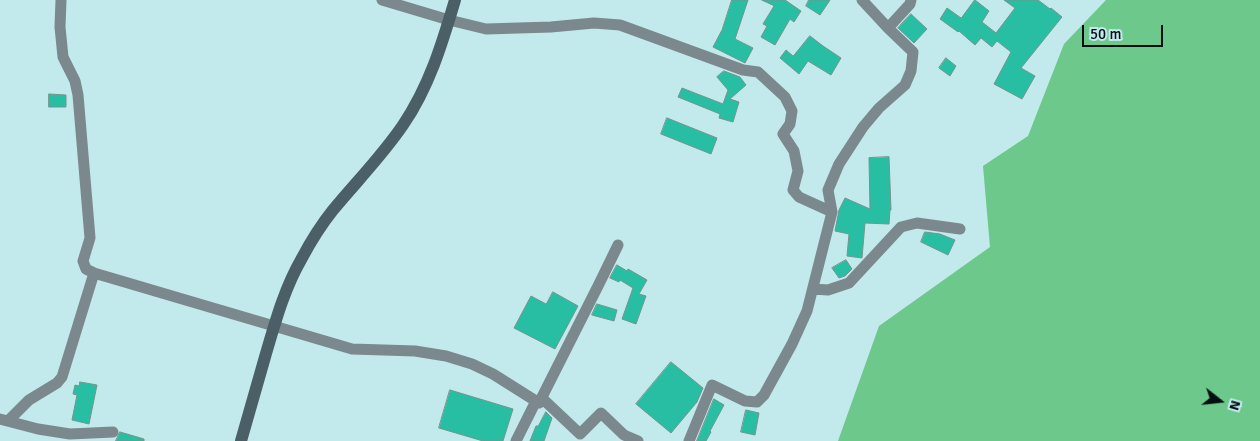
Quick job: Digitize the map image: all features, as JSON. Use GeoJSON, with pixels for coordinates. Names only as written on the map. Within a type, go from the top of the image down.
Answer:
{"type":"FeatureCollection","features":[{"type":"Feature","properties":{"kind":"street"},"geometry":{"type":"LineString","coordinates":[[61,0],[60,27],[63,57],[75,81],[79,104],[90,238],[83,261],[86,269],[94,273],[352,349],[415,351],[446,356],[472,364],[493,374],[538,402]]}},
{"type":"Feature","properties":{"kind":"street"},"geometry":{"type":"LineString","coordinates":[[382,0],[486,29],[551,27],[594,23],[620,25],[743,70],[758,72],[785,98],[792,112],[790,124],[783,134],[794,151],[798,171],[793,190],[799,196],[832,212]]}},
{"type":"Feature","properties":{"kind":"street"},"geometry":{"type":"LineString","coordinates":[[241,441],[286,288],[315,235],[332,211],[393,139],[419,100],[436,61],[455,0]]}},
{"type":"Feature","properties":{"kind":"street"},"geometry":{"type":"LineString","coordinates":[[689,441],[712,385],[745,401],[757,402],[764,395],[792,344],[807,311],[832,212],[828,190],[839,164],[863,127],[879,108],[906,86],[911,71],[913,52],[862,0]]}},
{"type":"Feature","properties":{"kind":"street"},"geometry":{"type":"LineString","coordinates":[[888,28],[910,4],[911,0]]}},
{"type":"Feature","properties":{"kind":"street"},"geometry":{"type":"LineString","coordinates":[[813,290],[828,290],[849,283],[901,228],[917,224],[960,229]]}},
{"type":"Feature","properties":{"kind":"street"},"geometry":{"type":"LineString","coordinates":[[516,441],[538,402],[618,245]]}},
{"type":"Feature","properties":{"kind":"street"},"geometry":{"type":"LineString","coordinates":[[4,420],[29,400],[57,383],[62,377],[94,273]]}},
{"type":"Feature","properties":{"kind":"street"},"geometry":{"type":"LineString","coordinates":[[538,402],[544,400],[580,434],[601,413],[624,435],[638,441]]}},
{"type":"Feature","properties":{"kind":"street"},"geometry":{"type":"LineString","coordinates":[[4,420],[38,429],[70,434],[113,432]]}},
{"type":"Feature","properties":{"kind":"green space"},"geometry":{"type":"Polygon","coordinates":[[[1106,0],[1260,0],[1260,441],[838,441],[879,326],[990,247],[983,166],[1028,136],[1064,44],[1106,0]]]}},
{"type":"Feature","properties":{"kind":"building"},"geometry":{"type":"Polygon","coordinates":[[[732,0],[748,0],[735,39],[753,48],[745,63],[713,47],[722,30],[732,0]]]}},
{"type":"Feature","properties":{"kind":"building"},"geometry":{"type":"Polygon","coordinates":[[[762,0],[785,0],[801,11],[794,22],[790,19],[775,45],[761,37],[767,26],[763,24],[774,6],[762,0]]]}},
{"type":"Feature","properties":{"kind":"building"},"geometry":{"type":"Polygon","coordinates":[[[809,0],[830,0],[820,15],[806,6],[809,0]]]}},
{"type":"Feature","properties":{"kind":"building"},"geometry":{"type":"Polygon","coordinates":[[[975,0],[989,11],[982,22],[996,33],[1015,8],[1004,0],[1038,0],[1062,17],[1021,68],[1035,76],[1022,99],[994,84],[1011,52],[997,41],[992,47],[981,38],[975,45],[959,31],[940,19],[947,8],[961,18],[975,0]]]}},
{"type":"Feature","properties":{"kind":"building"},"geometry":{"type":"Polygon","coordinates":[[[911,14],[927,29],[914,43],[898,28],[911,14]]]}},
{"type":"Feature","properties":{"kind":"building"},"geometry":{"type":"Polygon","coordinates":[[[810,36],[841,58],[831,75],[808,61],[799,74],[780,58],[786,50],[793,56],[810,36]]]}},
{"type":"Feature","properties":{"kind":"building"},"geometry":{"type":"Polygon","coordinates":[[[946,58],[956,66],[950,76],[939,68],[946,58]]]}},
{"type":"Feature","properties":{"kind":"building"},"geometry":{"type":"Polygon","coordinates":[[[724,71],[740,77],[746,85],[730,99],[739,102],[733,122],[719,118],[720,114],[678,97],[682,88],[723,104],[728,90],[717,77],[724,71]]]}},
{"type":"Feature","properties":{"kind":"building"},"geometry":{"type":"Polygon","coordinates":[[[49,94],[66,95],[66,107],[49,107],[49,94]]]}},
{"type":"Feature","properties":{"kind":"building"},"geometry":{"type":"Polygon","coordinates":[[[667,118],[717,138],[711,154],[661,134],[667,118]]]}},
{"type":"Feature","properties":{"kind":"building"},"geometry":{"type":"Polygon","coordinates":[[[889,157],[891,210],[889,224],[865,223],[862,258],[847,256],[849,234],[835,231],[839,210],[845,198],[870,209],[869,158],[889,157]]]}},
{"type":"Feature","properties":{"kind":"building"},"geometry":{"type":"Polygon","coordinates":[[[925,232],[940,234],[955,240],[948,255],[921,242],[925,232]]]}},
{"type":"Feature","properties":{"kind":"building"},"geometry":{"type":"Polygon","coordinates":[[[846,260],[852,269],[845,276],[839,278],[832,268],[846,260]]]}},
{"type":"Feature","properties":{"kind":"building"},"geometry":{"type":"Polygon","coordinates":[[[617,265],[647,280],[639,294],[646,296],[636,324],[622,319],[633,288],[620,280],[619,282],[610,278],[617,265]]]}},
{"type":"Feature","properties":{"kind":"building"},"geometry":{"type":"Polygon","coordinates":[[[553,292],[578,306],[555,349],[514,328],[531,296],[546,304],[553,292]]]}},
{"type":"Feature","properties":{"kind":"building"},"geometry":{"type":"Polygon","coordinates":[[[597,304],[617,310],[614,321],[592,315],[597,304]]]}},
{"type":"Feature","properties":{"kind":"building"},"geometry":{"type":"Polygon","coordinates":[[[671,362],[703,388],[697,402],[671,433],[636,404],[671,362]]]}},
{"type":"Feature","properties":{"kind":"building"},"geometry":{"type":"Polygon","coordinates":[[[80,382],[97,385],[89,424],[72,420],[77,395],[73,394],[75,385],[79,386],[80,382]]]}},
{"type":"Feature","properties":{"kind":"building"},"geometry":{"type":"Polygon","coordinates":[[[450,390],[513,409],[503,441],[483,441],[439,428],[450,390]]]}},
{"type":"Feature","properties":{"kind":"building"},"geometry":{"type":"Polygon","coordinates":[[[714,399],[724,405],[706,441],[697,441],[714,399]]]}},
{"type":"Feature","properties":{"kind":"building"},"geometry":{"type":"Polygon","coordinates":[[[746,410],[759,413],[755,435],[741,432],[746,410]]]}},
{"type":"Feature","properties":{"kind":"building"},"geometry":{"type":"Polygon","coordinates":[[[546,412],[552,418],[544,441],[530,441],[536,426],[538,426],[546,412]]]}},
{"type":"Feature","properties":{"kind":"building"},"geometry":{"type":"Polygon","coordinates":[[[120,432],[144,439],[144,441],[116,441],[120,432]]]}}]}
